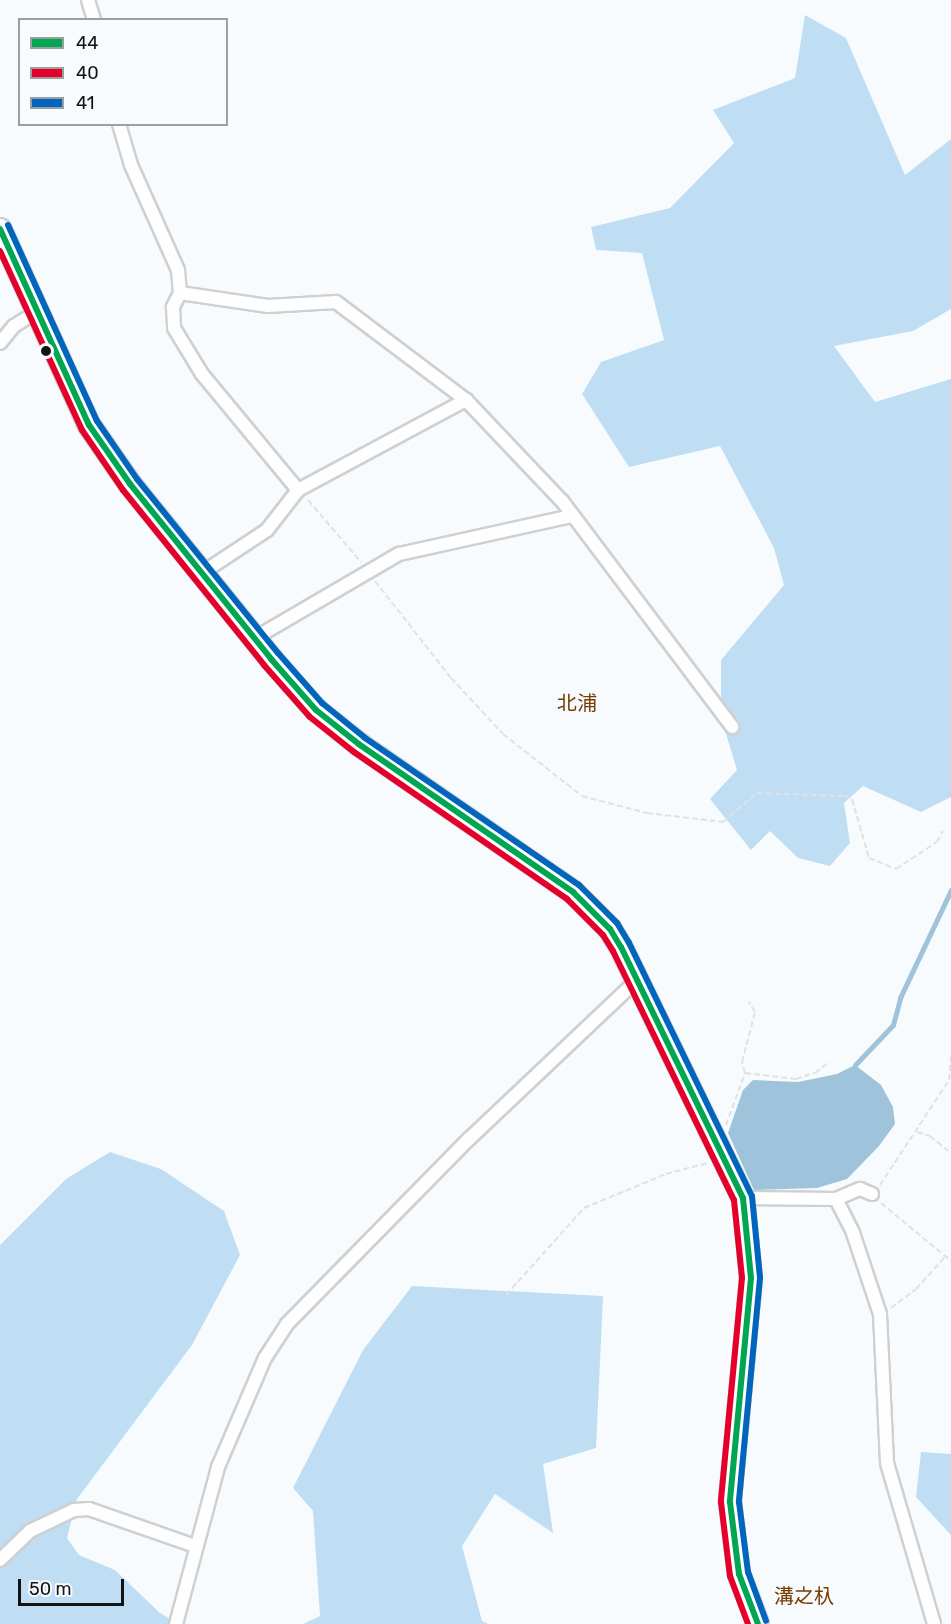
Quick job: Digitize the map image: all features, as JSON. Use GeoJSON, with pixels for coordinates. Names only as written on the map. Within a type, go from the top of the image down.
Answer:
{"type":"FeatureCollection","features":[{"type":"Feature","properties":{"kind":"main road"},"geometry":{"type":"LineString","coordinates":[[0,229],[89,425],[130,484],[316,710],[360,746],[590,907],[610,929],[743,1198],[751,1278],[730,1502],[739,1574],[758,1624]]}},
{"type":"Feature","properties":{"kind":"street"},"geometry":{"type":"LineString","coordinates":[[88,0],[93,18]]}},
{"type":"Feature","properties":{"kind":"street"},"geometry":{"type":"LineString","coordinates":[[120,126],[131,165],[178,270],[180,293],[173,308],[174,328],[185,352],[298,490]]}},
{"type":"Feature","properties":{"kind":"street"},"geometry":{"type":"LineString","coordinates":[[180,293],[268,306],[336,302],[466,400],[517,450],[572,516],[732,727]]}},
{"type":"Feature","properties":{"kind":"street"},"geometry":{"type":"LineString","coordinates":[[0,343],[14,326],[36,312]]}},
{"type":"Feature","properties":{"kind":"street"},"geometry":{"type":"LineString","coordinates":[[202,573],[267,530],[298,490],[466,400]]}},
{"type":"Feature","properties":{"kind":"street"},"geometry":{"type":"LineString","coordinates":[[255,638],[367,570],[417,548],[572,516]]}},
{"type":"Feature","properties":{"kind":"street"},"geometry":{"type":"LineString","coordinates":[[176,1624],[195,1546],[218,1467],[265,1358],[287,1324],[454,1154],[636,981]]}},
{"type":"Feature","properties":{"kind":"street"},"geometry":{"type":"LineString","coordinates":[[743,1198],[836,1199],[860,1189],[872,1194]]}},
{"type":"Feature","properties":{"kind":"street"},"geometry":{"type":"LineString","coordinates":[[836,1199],[853,1233],[880,1314],[886,1463],[934,1624]]}},
{"type":"Feature","properties":{"kind":"street"},"geometry":{"type":"LineString","coordinates":[[0,1560],[30,1531],[74,1510],[90,1509],[195,1546]]}},
{"type":"Feature","properties":{"kind":"path"},"geometry":{"type":"LineString","coordinates":[[298,490],[367,570],[451,678],[503,734],[582,796],[647,813],[723,822],[758,793],[845,796],[852,799],[869,858],[896,869],[937,842],[943,830]]}},
{"type":"Feature","properties":{"kind":"path"},"geometry":{"type":"LineString","coordinates":[[506,1295],[584,1208],[721,1151],[745,1073],[742,1062],[755,1012],[749,1002]]}},
{"type":"Feature","properties":{"kind":"path"},"geometry":{"type":"LineString","coordinates":[[951,1056],[950,1080],[917,1132],[872,1194],[951,1261]]}},
{"type":"Feature","properties":{"kind":"path"},"geometry":{"type":"LineString","coordinates":[[745,1073],[796,1078],[814,1073],[829,1062]]}},
{"type":"Feature","properties":{"kind":"path"},"geometry":{"type":"LineString","coordinates":[[917,1132],[930,1136],[951,1153]]}},
{"type":"Feature","properties":{"kind":"path"},"geometry":{"type":"LineString","coordinates":[[880,1314],[916,1289],[945,1257]]}},
{"type":"Feature","properties":{"kind":"shaded area"},"geometry":{"type":"Polygon","coordinates":[[[805,15],[846,38],[905,175],[951,139],[951,309],[913,331],[834,346],[875,402],[951,379],[951,797],[921,812],[863,786],[844,803],[850,843],[830,866],[798,858],[770,831],[751,850],[710,799],[737,770],[721,717],[721,660],[784,585],[774,548],[720,446],[629,467],[582,394],[601,362],[664,340],[642,253],[596,250],[591,227],[670,208],[734,143],[713,110],[795,78],[805,15]]]}},
{"type":"Feature","properties":{"kind":"shaded area"},"geometry":{"type":"Polygon","coordinates":[[[855,1065],[881,1085],[893,1107],[895,1124],[879,1146],[847,1179],[817,1188],[754,1190],[728,1133],[743,1090],[753,1080],[798,1082],[837,1074],[855,1065]]]}},
{"type":"Feature","properties":{"kind":"shaded area"},"geometry":{"type":"Polygon","coordinates":[[[110,1152],[161,1169],[224,1211],[240,1255],[192,1345],[77,1499],[67,1538],[79,1555],[115,1570],[160,1613],[179,1624],[0,1624],[0,1245],[66,1179],[110,1152]]]}},
{"type":"Feature","properties":{"kind":"shaded area"},"geometry":{"type":"Polygon","coordinates":[[[412,1286],[603,1296],[596,1448],[543,1464],[553,1533],[495,1494],[462,1546],[482,1621],[488,1624],[303,1624],[320,1616],[313,1511],[293,1488],[363,1350],[412,1286]]]}},
{"type":"Feature","properties":{"kind":"shaded area"},"geometry":{"type":"Polygon","coordinates":[[[921,1452],[951,1454],[951,1535],[916,1497],[921,1452]]]}},
{"type":"Feature","properties":{"kind":"waterway"},"geometry":{"type":"LineString","coordinates":[[855,1065],[893,1025],[900,998],[951,890]]}},
{"type":"Feature","properties":{"kind":"transit line","name":"41"},"geometry":{"type":"LineString","coordinates":[[8,225],[97,421],[137,479],[278,653],[322,703],[365,738],[579,885],[617,923],[629,943],[752,1196],[760,1278],[739,1502],[748,1572],[766,1621]]}},
{"type":"Feature","properties":{"kind":"transit line","name":"44"},"geometry":{"type":"LineString","coordinates":[[0,229],[89,425],[130,484],[271,659],[316,710],[360,745],[573,892],[610,929],[621,947],[743,1198],[751,1278],[730,1502],[739,1574],[758,1624]]}},
{"type":"Feature","properties":{"kind":"transit line","name":"40"},"geometry":{"type":"LineString","coordinates":[[0,251],[82,430],[123,490],[264,665],[310,717],[354,752],[567,899],[603,935],[613,951],[734,1200],[742,1278],[721,1502],[730,1576],[748,1624]]}},
{"type":"Feature","properties":{"kind":"district","name":"北浦"},"geometry":{"type":"Point","coordinates":[577,703]}},
{"type":"Feature","properties":{"kind":"district","name":"溝之杁"},"geometry":{"type":"Point","coordinates":[804,1596]}}]}
